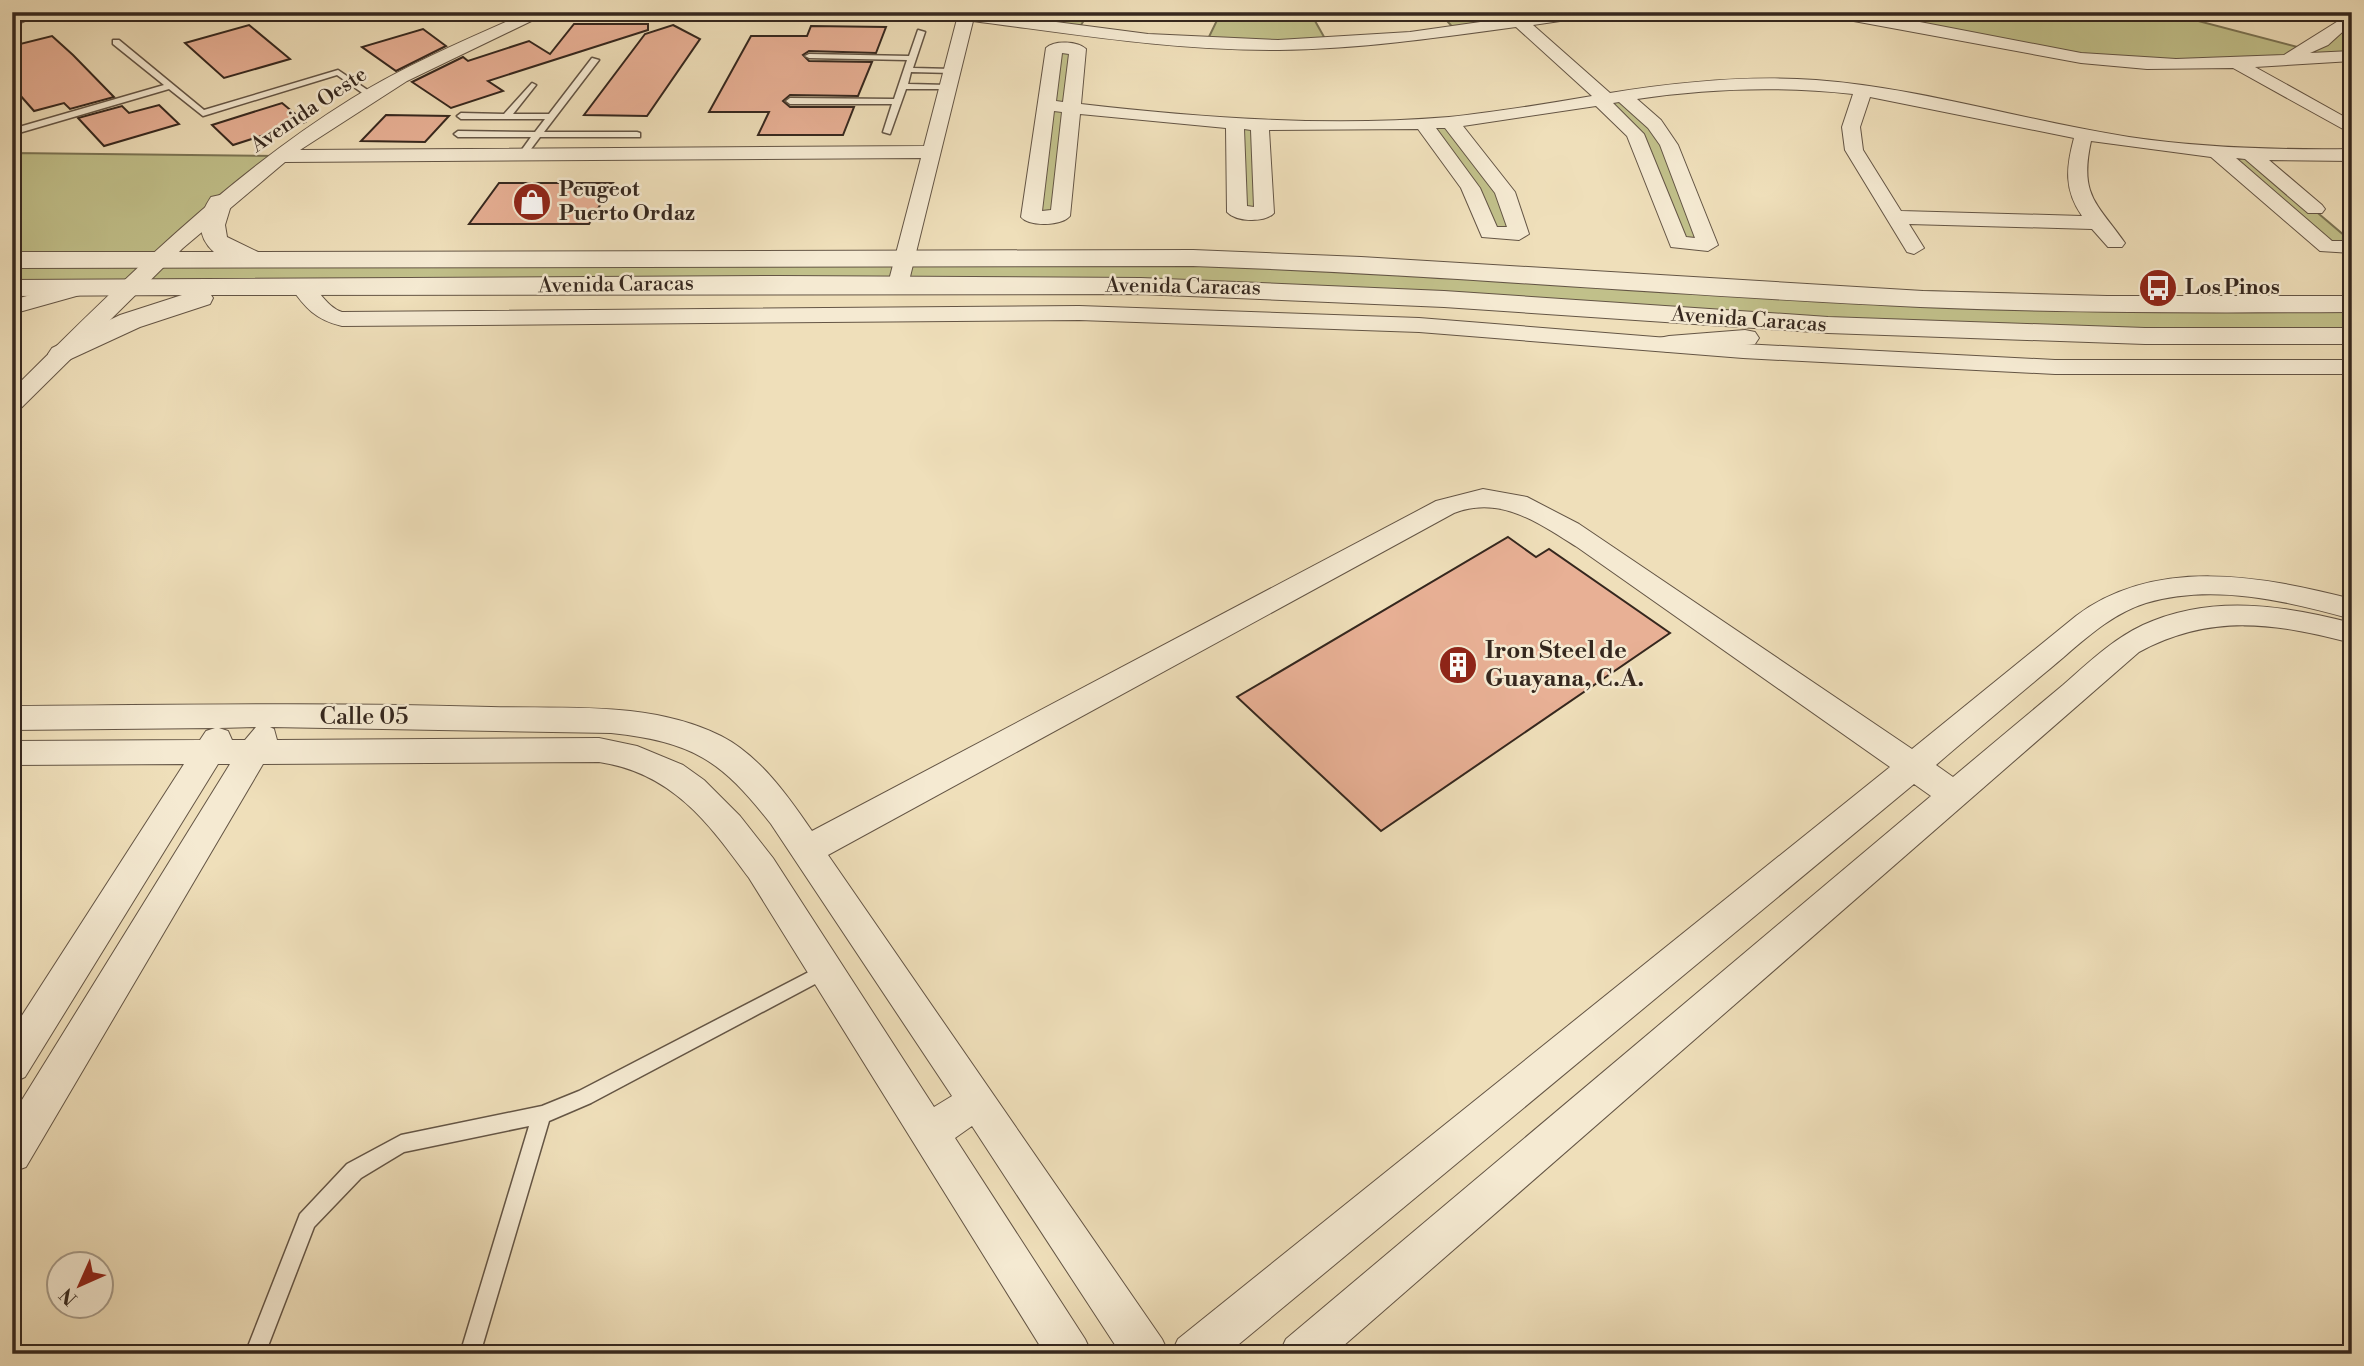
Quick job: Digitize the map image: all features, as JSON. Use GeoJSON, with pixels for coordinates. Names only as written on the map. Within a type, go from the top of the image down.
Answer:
{"type":"FeatureCollection","features":[{"type":"Feature","properties":{"kind":"street"},"geometry":{"type":"LineString","coordinates":[[12,22],[36,12]]}},
{"type":"Feature","properties":{"kind":"street","name":"Avenida Oeste"},"geometry":{"type":"LineString","coordinates":[[12,404],[156,259],[220,202],[280,156],[370,95],[446,55],[542,12]]}},
{"type":"Feature","properties":{"kind":"street"},"geometry":{"type":"LineString","coordinates":[[844,12],[966,15],[1148,39],[1256,45],[1374,41],[1587,12]]}},
{"type":"Feature","properties":{"kind":"street"},"geometry":{"type":"LineString","coordinates":[[1832,12],[1915,24],[2051,52],[2115,61],[2238,64],[2352,56]]}},
{"type":"Feature","properties":{"kind":"street"},"geometry":{"type":"LineString","coordinates":[[899,284],[966,15]]}},
{"type":"Feature","properties":{"kind":"street"},"geometry":{"type":"LineString","coordinates":[[2286,59],[2322,41],[2347,20]]}},
{"type":"Feature","properties":{"kind":"street"},"geometry":{"type":"LineString","coordinates":[[1519,21],[1610,99],[1655,124],[1669,145],[1708,245],[1678,243],[1635,134],[1610,99]]}},
{"type":"Feature","properties":{"kind":"street"},"geometry":{"type":"LineString","coordinates":[[1054,48],[1078,49],[1071,108],[1060,216],[1031,217],[1054,48]]}},
{"type":"Feature","properties":{"kind":"street"},"geometry":{"type":"LineString","coordinates":[[2238,64],[2352,129]]}},
{"type":"Feature","properties":{"kind":"street"},"geometry":{"type":"LineString","coordinates":[[1047,104],[1235,124],[1422,123],[1450,122],[1728,84],[1807,85],[1863,91],[2084,134],[2216,151],[2352,155]]}},
{"type":"Feature","properties":{"kind":"street"},"geometry":{"type":"LineString","coordinates":[[1863,91],[1854,113],[1851,138],[1861,166],[1914,248]]}},
{"type":"Feature","properties":{"kind":"street"},"geometry":{"type":"LineString","coordinates":[[1422,123],[1467,179],[1483,206],[1489,233],[1519,234],[1506,192],[1450,122]]}},
{"type":"Feature","properties":{"kind":"street"},"geometry":{"type":"LineString","coordinates":[[1235,124],[1237,212],[1264,213],[1260,125]]}},
{"type":"Feature","properties":{"kind":"street"},"geometry":{"type":"LineString","coordinates":[[2084,134],[2074,172],[2078,194],[2115,243]]}},
{"type":"Feature","properties":{"kind":"street"},"geometry":{"type":"LineString","coordinates":[[2216,151],[2327,247],[2352,244]]}},
{"type":"Feature","properties":{"kind":"street"},"geometry":{"type":"LineString","coordinates":[[280,156],[932,152]]}},
{"type":"Feature","properties":{"kind":"street"},"geometry":{"type":"LineString","coordinates":[[2250,153],[2352,244]]}},
{"type":"Feature","properties":{"kind":"street"},"geometry":{"type":"LineString","coordinates":[[220,202],[212,219],[211,233],[218,244],[229,251],[256,259]]}},
{"type":"Feature","properties":{"kind":"street"},"geometry":{"type":"LineString","coordinates":[[1894,217],[2098,223]]}},
{"type":"Feature","properties":{"kind":"street","name":"Avenida Caracas"},"geometry":{"type":"LineString","coordinates":[[12,260],[1193,258],[1325,262],[1937,299],[2352,304]]}},
{"type":"Feature","properties":{"kind":"street","name":"Avenida Caracas"},"geometry":{"type":"LineString","coordinates":[[12,288],[899,284],[1269,289],[1828,326],[2145,336],[2352,336]]}},
{"type":"Feature","properties":{"kind":"street"},"geometry":{"type":"LineString","coordinates":[[62,354],[97,334],[160,310],[263,286]]}},
{"type":"Feature","properties":{"kind":"street"},"geometry":{"type":"LineString","coordinates":[[301,286],[317,309],[329,317],[342,319],[1079,313],[1419,325],[1743,351],[2056,367],[2352,368]]}},
{"type":"Feature","properties":{"kind":"street"},"geometry":{"type":"LineString","coordinates":[[12,307],[79,288]]}},
{"type":"Feature","properties":{"kind":"street"},"geometry":{"type":"LineString","coordinates":[[1269,289],[1375,309],[1419,325]]}},
{"type":"Feature","properties":{"kind":"street"},"geometry":{"type":"LineString","coordinates":[[1669,344],[1929,328]]}},
{"type":"Feature","properties":{"kind":"street"},"geometry":{"type":"LineString","coordinates":[[1147,1354],[805,851],[1433,513],[1459,500],[1479,495],[1521,505],[1576,535],[1953,794]]}},
{"type":"Feature","properties":{"kind":"street"},"geometry":{"type":"LineString","coordinates":[[1193,1354],[2093,618],[2129,600],[2176,589],[2235,588],[2282,593],[2352,609]]}},
{"type":"Feature","properties":{"kind":"street"},"geometry":{"type":"LineString","coordinates":[[1301,1354],[1538,1155],[1953,794],[2129,645],[2169,623],[2218,614],[2246,614],[2309,622],[2352,633]]}},
{"type":"Feature","properties":{"kind":"street"},"geometry":{"type":"LineString","coordinates":[[12,1065],[230,717]]}},
{"type":"Feature","properties":{"kind":"street"},"geometry":{"type":"LineString","coordinates":[[12,1153],[275,717]]}},
{"type":"Feature","properties":{"kind":"street","name":"Calle 05"},"geometry":{"type":"LineString","coordinates":[[12,718],[458,717],[611,722],[664,731],[712,746],[744,772],[765,795],[805,851]]}},
{"type":"Feature","properties":{"kind":"street","name":"Calle 05"},"geometry":{"type":"LineString","coordinates":[[12,753],[481,748],[622,751],[650,760],[681,780],[711,806],[742,842],[827,969],[928,1133],[1070,1354]]}},
{"type":"Feature","properties":{"kind":"street"},"geometry":{"type":"LineString","coordinates":[[928,1133],[977,1101]]}},
{"type":"Feature","properties":{"kind":"lane"},"geometry":{"type":"LineString","coordinates":[[887,132],[921,32]]}},
{"type":"Feature","properties":{"kind":"lane"},"geometry":{"type":"LineString","coordinates":[[116,42],[203,113],[338,72],[370,95]]}},
{"type":"Feature","properties":{"kind":"lane"},"geometry":{"type":"LineString","coordinates":[[809,56],[912,58]]}},
{"type":"Feature","properties":{"kind":"lane"},"geometry":{"type":"LineString","coordinates":[[522,155],[595,60]]}},
{"type":"Feature","properties":{"kind":"lane"},"geometry":{"type":"LineString","coordinates":[[908,70],[950,79]]}},
{"type":"Feature","properties":{"kind":"lane"},"geometry":{"type":"LineString","coordinates":[[903,86],[950,79]]}},
{"type":"Feature","properties":{"kind":"lane"},"geometry":{"type":"LineString","coordinates":[[507,116],[532,85]]}},
{"type":"Feature","properties":{"kind":"lane"},"geometry":{"type":"LineString","coordinates":[[12,132],[171,86]]}},
{"type":"Feature","properties":{"kind":"lane"},"geometry":{"type":"LineString","coordinates":[[789,101],[898,102]]}},
{"type":"Feature","properties":{"kind":"lane"},"geometry":{"type":"LineString","coordinates":[[461,116],[551,117]]}},
{"type":"Feature","properties":{"kind":"lane"},"geometry":{"type":"LineString","coordinates":[[458,134],[637,135]]}},
{"type":"Feature","properties":{"kind":"lane"},"geometry":{"type":"LineString","coordinates":[[255,1354],[307,1221],[354,1171],[401,1144],[542,1115],[585,1097],[827,969]]}},
{"type":"Feature","properties":{"kind":"lane"},"geometry":{"type":"LineString","coordinates":[[470,1354],[542,1115]]}},
{"type":"Feature","properties":{"kind":"shaded area"},"geometry":{"type":"Polygon","coordinates":[[[991,12],[1089,12],[1078,30],[989,17],[991,12]]]}},
{"type":"Feature","properties":{"kind":"shaded area"},"geometry":{"type":"Polygon","coordinates":[[[1221,12],[1310,12],[1328,44],[1206,43],[1221,12]]]}},
{"type":"Feature","properties":{"kind":"shaded area"},"geometry":{"type":"Polygon","coordinates":[[[1439,12],[1587,12],[1456,31],[1439,12]]]}},
{"type":"Feature","properties":{"kind":"shaded area"},"geometry":{"type":"Polygon","coordinates":[[[1832,12],[2164,12],[2305,49],[2343,23],[2343,12],[2352,12],[2352,56],[2144,64],[1832,12]]]}},
{"type":"Feature","properties":{"kind":"shaded area"},"geometry":{"type":"Polygon","coordinates":[[[1054,48],[1078,49],[1060,216],[1031,217],[1054,48]]]}},
{"type":"Feature","properties":{"kind":"shaded area"},"geometry":{"type":"Polygon","coordinates":[[[1624,97],[1655,124],[1708,245],[1678,243],[1640,143],[1600,100],[1624,97]]]}},
{"type":"Feature","properties":{"kind":"shaded area"},"geometry":{"type":"Polygon","coordinates":[[[1450,122],[1497,178],[1519,234],[1489,233],[1422,123],[1450,122]]]}},
{"type":"Feature","properties":{"kind":"shaded area"},"geometry":{"type":"Polygon","coordinates":[[[1235,124],[1260,125],[1264,213],[1237,212],[1235,124]]]}},
{"type":"Feature","properties":{"kind":"shaded area"},"geometry":{"type":"Polygon","coordinates":[[[2218,151],[2247,153],[2352,242],[2327,247],[2218,151]]]}},
{"type":"Feature","properties":{"kind":"shaded area"},"geometry":{"type":"Polygon","coordinates":[[[12,153],[280,156],[157,258],[983,256],[1644,283],[2352,304],[2352,336],[2145,336],[1332,293],[12,288],[12,153]]]}},
{"type":"Feature","properties":{"kind":"building"},"geometry":{"type":"Polygon","coordinates":[[[574,24],[648,24],[648,30],[488,81],[503,91],[451,108],[412,82],[463,57],[468,61],[529,41],[550,54],[574,24]]]}},
{"type":"Feature","properties":{"kind":"building"},"geometry":{"type":"Polygon","coordinates":[[[249,25],[290,59],[224,78],[185,43],[249,25]]]}},
{"type":"Feature","properties":{"kind":"building"},"geometry":{"type":"Polygon","coordinates":[[[673,25],[700,39],[647,116],[584,115],[645,34],[673,25]]]}},
{"type":"Feature","properties":{"kind":"building"},"geometry":{"type":"Polygon","coordinates":[[[811,26],[886,27],[876,53],[809,51],[803,55],[809,61],[872,62],[858,96],[790,95],[783,101],[790,107],[854,107],[843,135],[758,135],[769,112],[709,112],[751,36],[807,36],[811,26]]]}},
{"type":"Feature","properties":{"kind":"building"},"geometry":{"type":"Polygon","coordinates":[[[423,29],[446,46],[396,71],[362,47],[423,29]]]}},
{"type":"Feature","properties":{"kind":"building"},"geometry":{"type":"Polygon","coordinates":[[[52,36],[114,97],[70,109],[64,103],[34,111],[12,86],[12,46],[52,36]]]}},
{"type":"Feature","properties":{"kind":"building"},"geometry":{"type":"Polygon","coordinates":[[[282,103],[305,122],[233,145],[212,125],[282,103]]]}},
{"type":"Feature","properties":{"kind":"building"},"geometry":{"type":"Polygon","coordinates":[[[159,105],[179,124],[104,146],[78,118],[122,106],[129,113],[159,105]]]}},
{"type":"Feature","properties":{"kind":"building"},"geometry":{"type":"Polygon","coordinates":[[[386,115],[449,116],[425,142],[361,141],[386,115]]]}},
{"type":"Feature","properties":{"kind":"building","name":"Peugeot Puerto Ordaz"},"geometry":{"type":"Polygon","coordinates":[[[499,183],[613,183],[589,224],[469,224],[499,183]]]}},
{"type":"Feature","properties":{"kind":"building","name":"Iron Steel de Guayana, C.A."},"geometry":{"type":"Polygon","coordinates":[[[1508,537],[1536,557],[1549,549],[1670,633],[1381,831],[1237,697],[1508,537]]]}},
{"type":"Feature","properties":{"kind":"place","name":"Peugeot Puerto Ordaz"},"geometry":{"type":"Point","coordinates":[532,202]}},
{"type":"Feature","properties":{"kind":"place","name":"Los Pinos"},"geometry":{"type":"Point","coordinates":[2158,288]}},
{"type":"Feature","properties":{"kind":"place","name":"Iron Steel de Guayana, C.A."},"geometry":{"type":"Point","coordinates":[1458,665]}}]}
